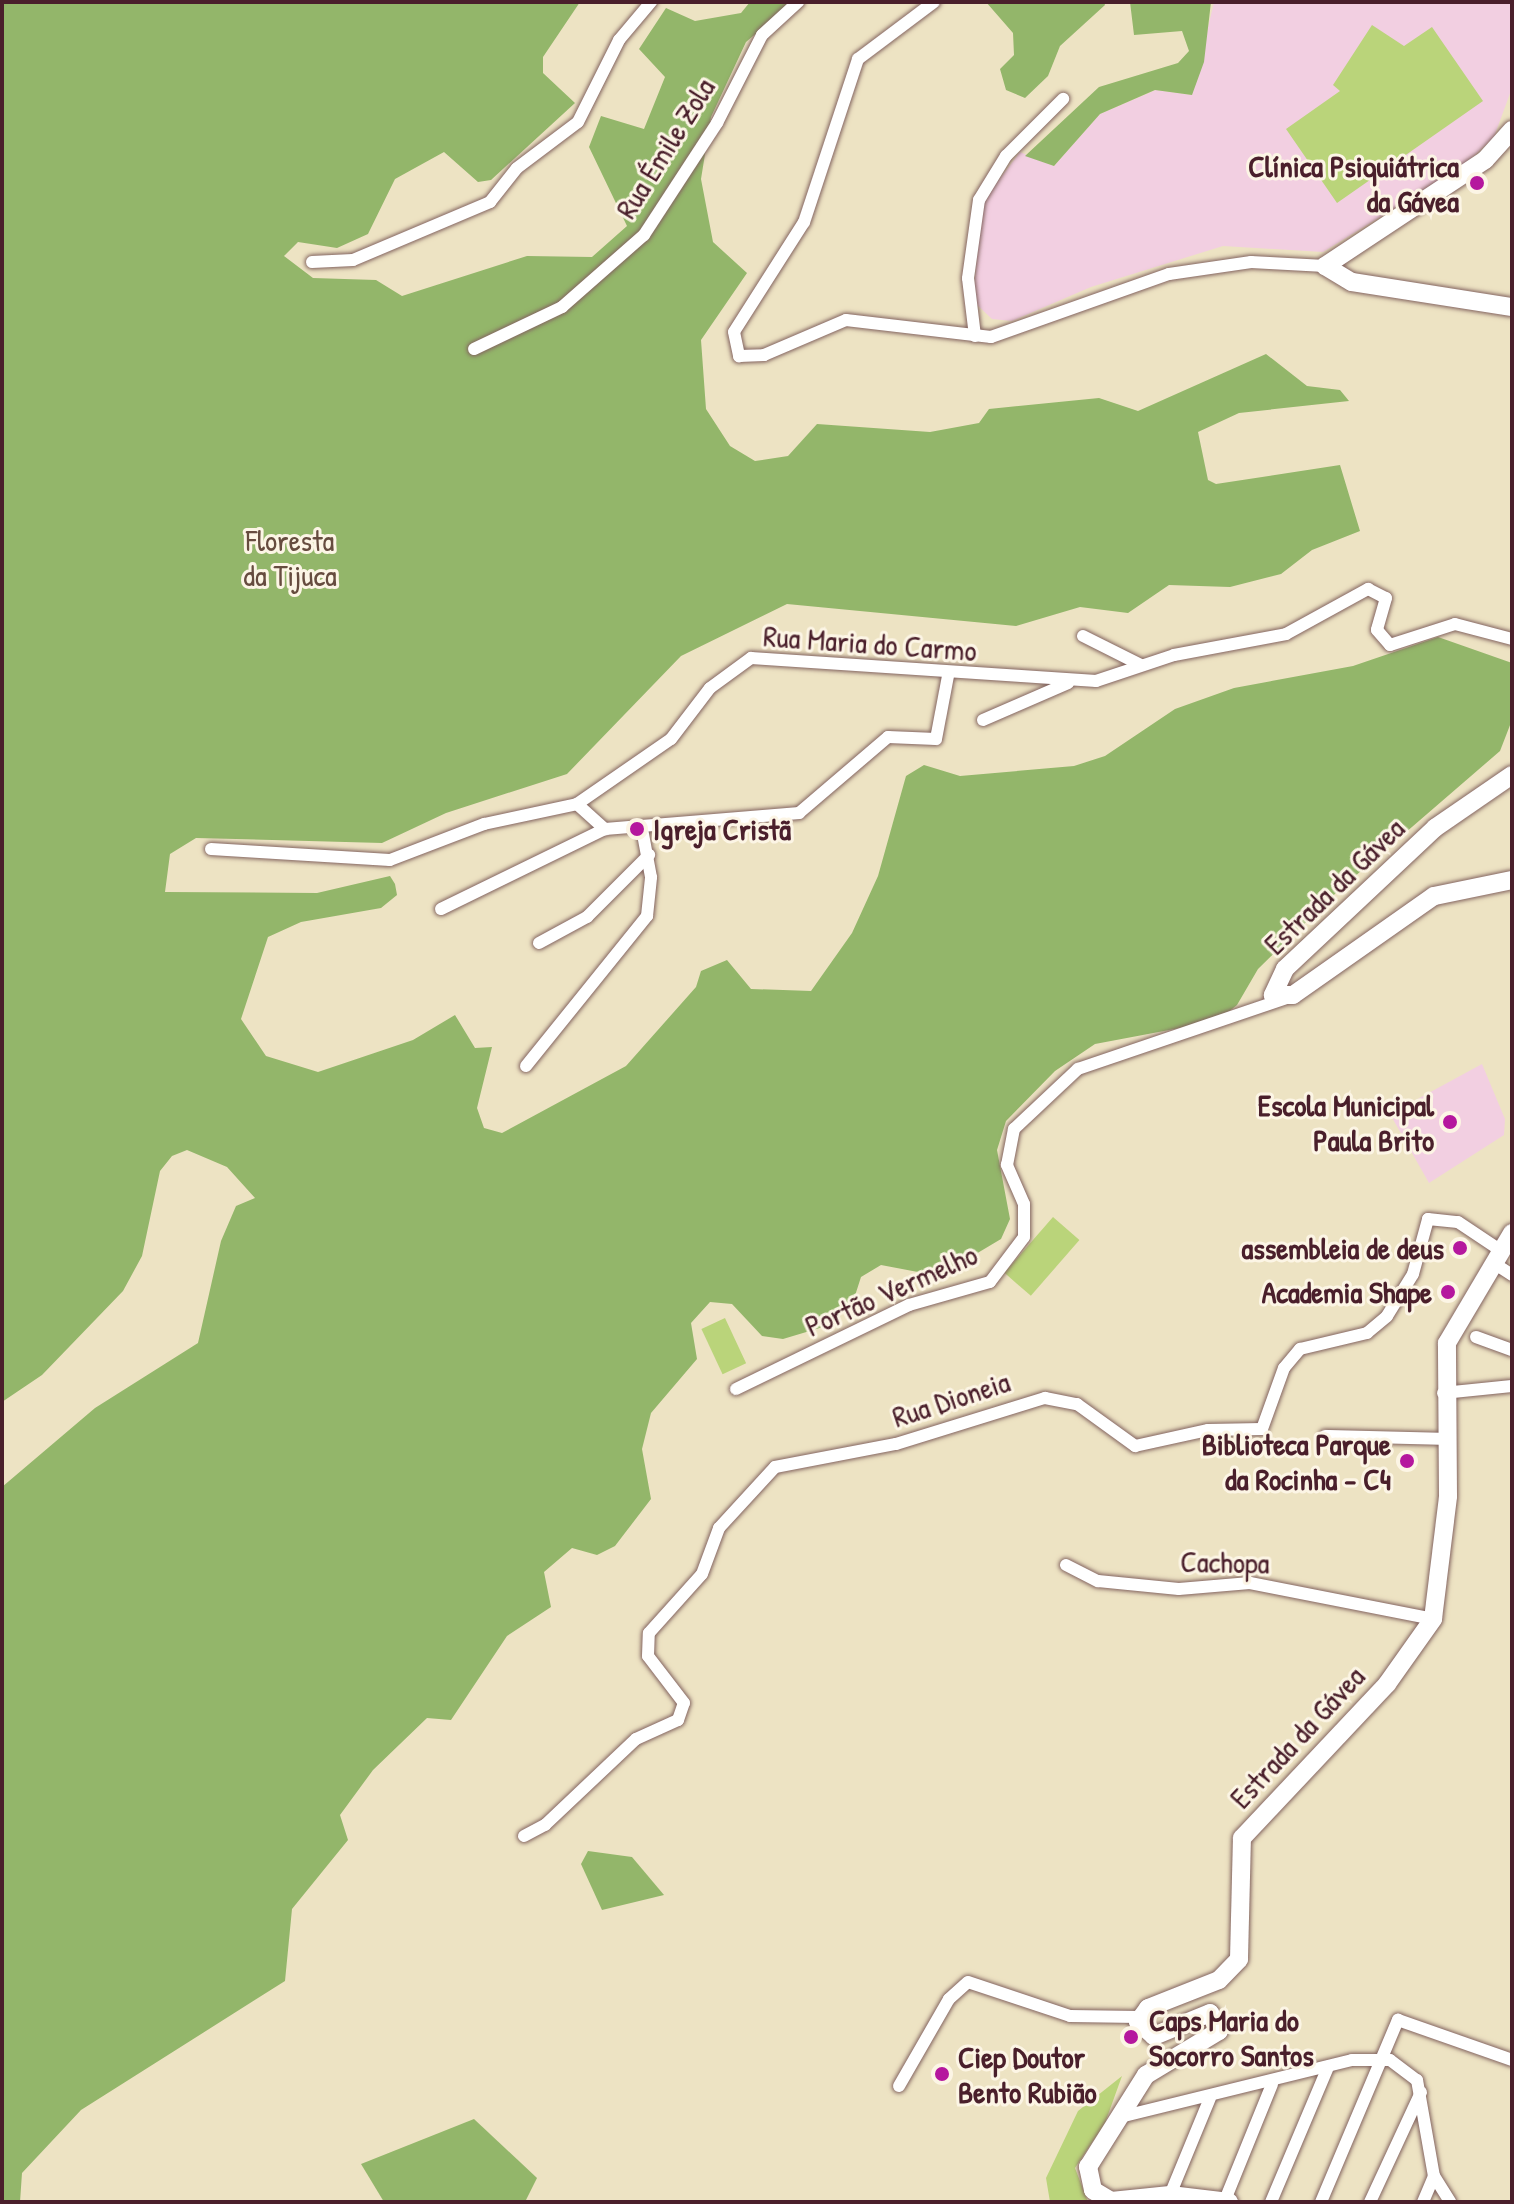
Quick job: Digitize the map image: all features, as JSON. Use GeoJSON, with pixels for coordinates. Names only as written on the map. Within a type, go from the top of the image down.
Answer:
{"type":"FeatureCollection","features":[{"type":"Feature","properties":{"kind":"street"},"geometry":{"type":"LineString","coordinates":[[312,262],[353,260],[490,202],[524,161],[578,122],[619,40],[651,2]]}},
{"type":"Feature","properties":{"kind":"street","name":"Rua Émile Zola"},"geometry":{"type":"LineString","coordinates":[[474,349],[562,307],[644,235],[703,147],[762,35],[798,2]]}},
{"type":"Feature","properties":{"kind":"street"},"geometry":{"type":"LineString","coordinates":[[934,2],[858,59],[804,222],[734,332],[739,356],[764,355],[846,320],[975,336],[1011,334],[1169,274],[1251,262],[1325,266],[1352,282],[1512,307]]}},
{"type":"Feature","properties":{"kind":"street"},"geometry":{"type":"LineString","coordinates":[[975,336],[968,278],[979,200],[1006,156],[1063,99]]}},
{"type":"Feature","properties":{"kind":"street"},"geometry":{"type":"LineString","coordinates":[[1325,266],[1485,160],[1512,130]]}},
{"type":"Feature","properties":{"kind":"street","name":"Rua Maria do Carmo"},"geometry":{"type":"LineString","coordinates":[[211,849],[390,860],[484,824],[577,804],[671,739],[710,688],[751,658],[948,676],[1109,680],[1141,665],[1286,634],[1368,589],[1386,598],[1377,630],[1390,645],[1455,624],[1512,639]]}},
{"type":"Feature","properties":{"kind":"street"},"geometry":{"type":"LineString","coordinates":[[1083,636],[1141,665]]}},
{"type":"Feature","properties":{"kind":"street"},"geometry":{"type":"LineString","coordinates":[[441,909],[605,829],[642,829],[799,813],[888,737],[936,739],[948,676]]}},
{"type":"Feature","properties":{"kind":"street"},"geometry":{"type":"LineString","coordinates":[[983,720],[1071,681]]}},
{"type":"Feature","properties":{"kind":"street","name":"Estrada da Gávea"},"geometry":{"type":"LineString","coordinates":[[1512,775],[1435,828],[1285,969],[1271,989],[1284,999],[1434,896],[1483,880],[1512,880]]}},
{"type":"Feature","properties":{"kind":"street"},"geometry":{"type":"LineString","coordinates":[[577,804],[605,829]]}},
{"type":"Feature","properties":{"kind":"street"},"geometry":{"type":"LineString","coordinates":[[526,1066],[647,916],[649,855],[642,829]]}},
{"type":"Feature","properties":{"kind":"street"},"geometry":{"type":"LineString","coordinates":[[539,943],[587,917],[649,855]]}},
{"type":"Feature","properties":{"kind":"street","name":"Portão Vermelho"},"geometry":{"type":"LineString","coordinates":[[736,1389],[909,1305],[990,1282],[1024,1237],[1024,1204],[1007,1165],[1014,1129],[1078,1069],[1284,999]]}},
{"type":"Feature","properties":{"kind":"street","name":"Rua Dioneia"},"geometry":{"type":"LineString","coordinates":[[524,1836],[545,1825],[596,1769],[636,1739],[678,1720],[684,1703],[648,1656],[649,1633],[702,1574],[719,1528],[775,1467],[896,1444],[1045,1398],[1077,1404],[1135,1446],[1208,1430],[1262,1429],[1284,1368],[1300,1349],[1367,1333],[1387,1316],[1413,1274],[1428,1219],[1458,1222],[1496,1256]]}},
{"type":"Feature","properties":{"kind":"street","name":"Estrada da Gávea"},"geometry":{"type":"LineString","coordinates":[[1139,2017],[1233,1968],[1243,1940],[1236,1866],[1242,1838],[1387,1684],[1433,1619],[1445,1541],[1443,1393],[1447,1343],[1512,1233]]}},
{"type":"Feature","properties":{"kind":"street"},"geometry":{"type":"LineString","coordinates":[[1496,1256],[1512,1275]]}},
{"type":"Feature","properties":{"kind":"street"},"geometry":{"type":"LineString","coordinates":[[1476,1337],[1512,1350]]}},
{"type":"Feature","properties":{"kind":"street"},"geometry":{"type":"LineString","coordinates":[[1443,1393],[1512,1386]]}},
{"type":"Feature","properties":{"kind":"street"},"geometry":{"type":"LineString","coordinates":[[1325,1436],[1444,1439]]}},
{"type":"Feature","properties":{"kind":"street","name":"Cachopa"},"geometry":{"type":"LineString","coordinates":[[1066,1565],[1108,1582],[1179,1589],[1250,1583],[1433,1619]]}},
{"type":"Feature","properties":{"kind":"street"},"geometry":{"type":"LineString","coordinates":[[899,2086],[949,1999],[968,1982],[1070,2016],[1139,2017],[1149,2036],[1206,2013],[1220,2027],[1155,2067],[1114,2118],[1088,2167],[1093,2190],[1111,2201],[1170,2195],[1227,2201],[1272,2084]]}},
{"type":"Feature","properties":{"kind":"street"},"geometry":{"type":"LineString","coordinates":[[1321,2202],[1383,2058],[1395,2022],[1404,2019],[1455,2045],[1512,2060]]}},
{"type":"Feature","properties":{"kind":"street"},"geometry":{"type":"LineString","coordinates":[[1114,2118],[1272,2084],[1328,2067],[1383,2058],[1405,2066],[1421,2092],[1434,2176],[1450,2202]]}},
{"type":"Feature","properties":{"kind":"street"},"geometry":{"type":"LineString","coordinates":[[1276,2200],[1328,2067]]}},
{"type":"Feature","properties":{"kind":"street"},"geometry":{"type":"LineString","coordinates":[[1370,2202],[1421,2092]]}},
{"type":"Feature","properties":{"kind":"street"},"geometry":{"type":"LineString","coordinates":[[1170,2195],[1210,2098]]}},
{"type":"Feature","properties":{"kind":"street"},"geometry":{"type":"LineString","coordinates":[[1423,2202],[1434,2176]]}},
{"type":"Feature","properties":{"kind":"shaded area"},"geometry":{"type":"Polygon","coordinates":[[[1214,2],[1512,2],[1512,88],[1494,137],[1463,166],[1323,252],[1223,246],[1091,287],[1012,321],[992,319],[973,301],[982,202],[1020,152],[1054,166],[1100,114],[1156,90],[1192,95],[1214,2]]]}},
{"type":"Feature","properties":{"kind":"shaded area","name":"Escola Municipal Paula Brito"},"geometry":{"type":"Polygon","coordinates":[[[1482,1064],[1505,1119],[1504,1135],[1429,1183],[1390,1114],[1482,1064]]]}},
{"type":"Feature","properties":{"kind":"green space","name":"Floresta da Tijuca"},"geometry":{"type":"Polygon","coordinates":[[[2,2],[580,2],[543,57],[543,73],[575,103],[491,180],[478,182],[444,152],[395,179],[368,234],[337,248],[298,242],[284,256],[313,278],[376,280],[402,296],[527,256],[592,257],[627,226],[589,147],[601,116],[644,129],[665,77],[639,49],[666,8],[695,21],[741,13],[750,2],[793,2],[746,42],[711,117],[701,179],[713,242],[747,273],[701,340],[706,409],[730,446],[755,461],[788,456],[817,424],[930,432],[979,423],[989,409],[1099,398],[1138,411],[1266,354],[1307,386],[1340,390],[1349,401],[1239,413],[1198,432],[1208,480],[1216,484],[1340,465],[1360,531],[1312,550],[1281,574],[1230,587],[1169,585],[1128,613],[1080,607],[1016,626],[787,604],[681,656],[567,774],[446,813],[382,843],[196,838],[170,854],[165,892],[317,893],[390,876],[395,884],[397,895],[381,908],[301,922],[268,937],[241,1019],[266,1056],[318,1072],[413,1040],[455,1015],[475,1048],[492,1047],[477,1108],[484,1128],[502,1133],[626,1066],[696,987],[701,971],[727,960],[751,989],[811,991],[852,933],[878,876],[906,776],[924,765],[960,776],[1074,766],[1105,756],[1175,709],[1234,688],[1353,666],[1438,637],[1512,663],[1512,720],[1500,751],[1339,890],[1258,969],[1237,1005],[1217,1021],[1095,1044],[1055,1071],[1006,1121],[997,1150],[1010,1219],[1001,1239],[939,1276],[881,1265],[861,1277],[852,1305],[823,1327],[783,1339],[762,1336],[732,1304],[710,1302],[691,1323],[697,1359],[651,1413],[642,1449],[651,1499],[615,1546],[597,1555],[572,1548],[544,1572],[551,1607],[507,1636],[451,1720],[427,1718],[373,1770],[340,1815],[348,1840],[292,1909],[285,1981],[81,2110],[22,2173],[20,2202],[2,2202],[2,1487],[95,1408],[198,1343],[221,1241],[236,1206],[255,1198],[227,1167],[187,1150],[172,1156],[160,1171],[142,1256],[123,1291],[42,1375],[2,1402],[2,2]]]}},
{"type":"Feature","properties":{"kind":"green space"},"geometry":{"type":"Polygon","coordinates":[[[986,2],[1104,2],[1105,5],[1060,46],[1048,76],[1025,98],[1006,90],[1000,69],[1014,55],[1013,33],[986,2]]]}},
{"type":"Feature","properties":{"kind":"green space"},"geometry":{"type":"Polygon","coordinates":[[[1130,2],[1211,2],[1204,62],[1192,95],[1155,90],[1100,114],[1054,166],[1025,156],[1099,87],[1178,63],[1189,51],[1182,31],[1134,35],[1130,2]]]}},
{"type":"Feature","properties":{"kind":"green space"},"geometry":{"type":"Polygon","coordinates":[[[1372,25],[1404,46],[1432,27],[1483,101],[1337,203],[1286,129],[1340,91],[1333,85],[1372,25]]]}},
{"type":"Feature","properties":{"kind":"green space"},"geometry":{"type":"Polygon","coordinates":[[[1053,1217],[1079,1240],[1031,1296],[1004,1273],[1053,1217]]]}},
{"type":"Feature","properties":{"kind":"green space"},"geometry":{"type":"Polygon","coordinates":[[[725,1318],[746,1363],[723,1374],[701,1329],[725,1318]]]}},
{"type":"Feature","properties":{"kind":"green space"},"geometry":{"type":"Polygon","coordinates":[[[588,1851],[632,1857],[664,1895],[602,1910],[581,1864],[588,1851]]]}},
{"type":"Feature","properties":{"kind":"green space"},"geometry":{"type":"Polygon","coordinates":[[[1122,2076],[1105,2123],[1075,2168],[1088,2202],[1050,2202],[1046,2178],[1078,2111],[1122,2076]]]}},
{"type":"Feature","properties":{"kind":"green space"},"geometry":{"type":"Polygon","coordinates":[[[474,2119],[537,2178],[526,2200],[384,2202],[361,2164],[474,2119]]]}},
{"type":"Feature","properties":{"kind":"place","name":"Clínica Psiquiátrica da Gávea"},"geometry":{"type":"Point","coordinates":[1477,183]}},
{"type":"Feature","properties":{"kind":"place","name":"Igreja Cristã"},"geometry":{"type":"Point","coordinates":[637,829]}},
{"type":"Feature","properties":{"kind":"place","name":"Escola Municipal Paula Brito"},"geometry":{"type":"Point","coordinates":[1450,1122]}},
{"type":"Feature","properties":{"kind":"place","name":"assembleia de deus"},"geometry":{"type":"Point","coordinates":[1460,1248]}},
{"type":"Feature","properties":{"kind":"place","name":"Academia Shape"},"geometry":{"type":"Point","coordinates":[1448,1292]}},
{"type":"Feature","properties":{"kind":"place","name":"Biblioteca Parque da Rocinha - C4"},"geometry":{"type":"Point","coordinates":[1407,1461]}},
{"type":"Feature","properties":{"kind":"place","name":"Caps Maria do Socorro Santos"},"geometry":{"type":"Point","coordinates":[1131,2037]}},
{"type":"Feature","properties":{"kind":"place","name":"Ciep Doutor Bento Rubião"},"geometry":{"type":"Point","coordinates":[942,2074]}}]}
